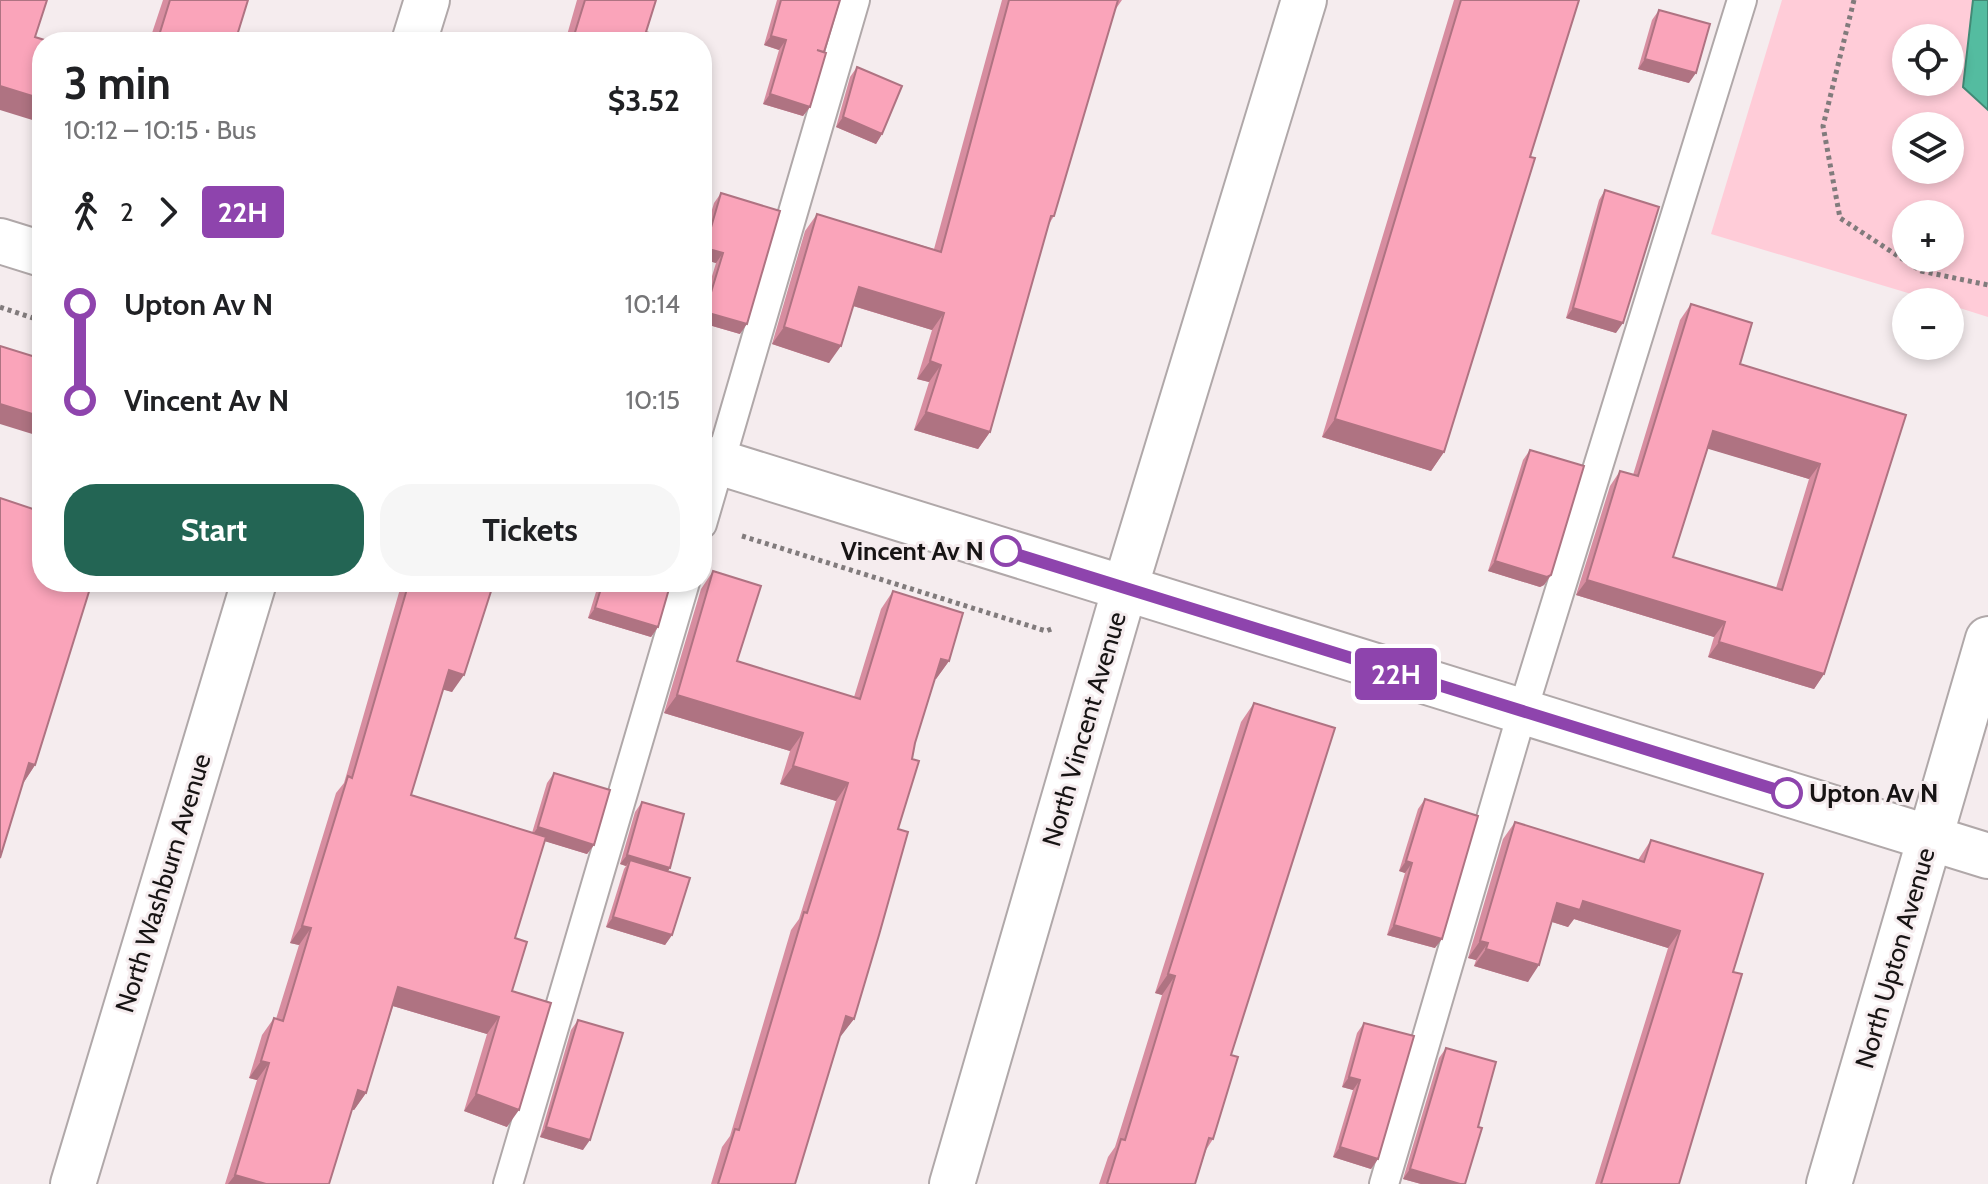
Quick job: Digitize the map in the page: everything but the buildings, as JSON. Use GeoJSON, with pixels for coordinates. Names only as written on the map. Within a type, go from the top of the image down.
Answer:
{"type":"FeatureCollection","features":[{"type":"Feature","properties":{"kind":"street"},"geometry":{"type":"LineString","coordinates":[[417,32],[427,0]]}},
{"type":"Feature","properties":{"kind":"street","name":"North Vincent Avenue"},"geometry":{"type":"LineString","coordinates":[[952,1184],[1125,588],[1304,0]]}},
{"type":"Feature","properties":{"kind":"street"},"geometry":{"type":"LineString","coordinates":[[0,241],[32,251]]}},
{"type":"Feature","properties":{"kind":"street"},"geometry":{"type":"LineString","coordinates":[[712,460],[1988,856]]}},
{"type":"Feature","properties":{"kind":"street","name":"North Washburn Avenue"},"geometry":{"type":"LineString","coordinates":[[73,1184],[251,592]]}},
{"type":"Feature","properties":{"kind":"street","name":"North Upton Avenue"},"geometry":{"type":"LineString","coordinates":[[1829,1184],[1988,639]]}},
{"type":"Feature","properties":{"kind":"lane"},"geometry":{"type":"LineString","coordinates":[[712,457],[855,0]]}},
{"type":"Feature","properties":{"kind":"lane"},"geometry":{"type":"LineString","coordinates":[[1384,1184],[1522,713],[1742,0]]}},
{"type":"Feature","properties":{"kind":"lane"},"geometry":{"type":"LineString","coordinates":[[508,1184],[682,592]]}},
{"type":"Feature","properties":{"kind":"path"},"geometry":{"type":"LineString","coordinates":[[1854,0],[1823,126],[1840,218],[1921,271],[1988,285]]}},
{"type":"Feature","properties":{"kind":"path"},"geometry":{"type":"LineString","coordinates":[[0,307],[32,318]]}},
{"type":"Feature","properties":{"kind":"path"},"geometry":{"type":"LineString","coordinates":[[712,527],[1046,631],[1054,628]]}},
{"type":"Feature","properties":{"kind":"shaded area"},"geometry":{"type":"Polygon","coordinates":[[[1782,0],[1988,0],[1988,317],[1964,309],[1964,288],[1892,288],[1711,234],[1782,0]]]}},
{"type":"Feature","properties":{"kind":"shaded area"},"geometry":{"type":"Polygon","coordinates":[[[1973,0],[1988,0],[1988,110],[1964,88],[1973,0]]]}},
{"type":"Feature","properties":{"kind":"bus line","name":"22H"},"geometry":{"type":"LineString","coordinates":[[1006,551],[1787,793]]}},
{"type":"Feature","properties":{"kind":"place","name":"Vincent Av N"},"geometry":{"type":"Point","coordinates":[1006,551]}},
{"type":"Feature","properties":{"kind":"place","name":"Upton Av N"},"geometry":{"type":"Point","coordinates":[1787,793]}}]}
